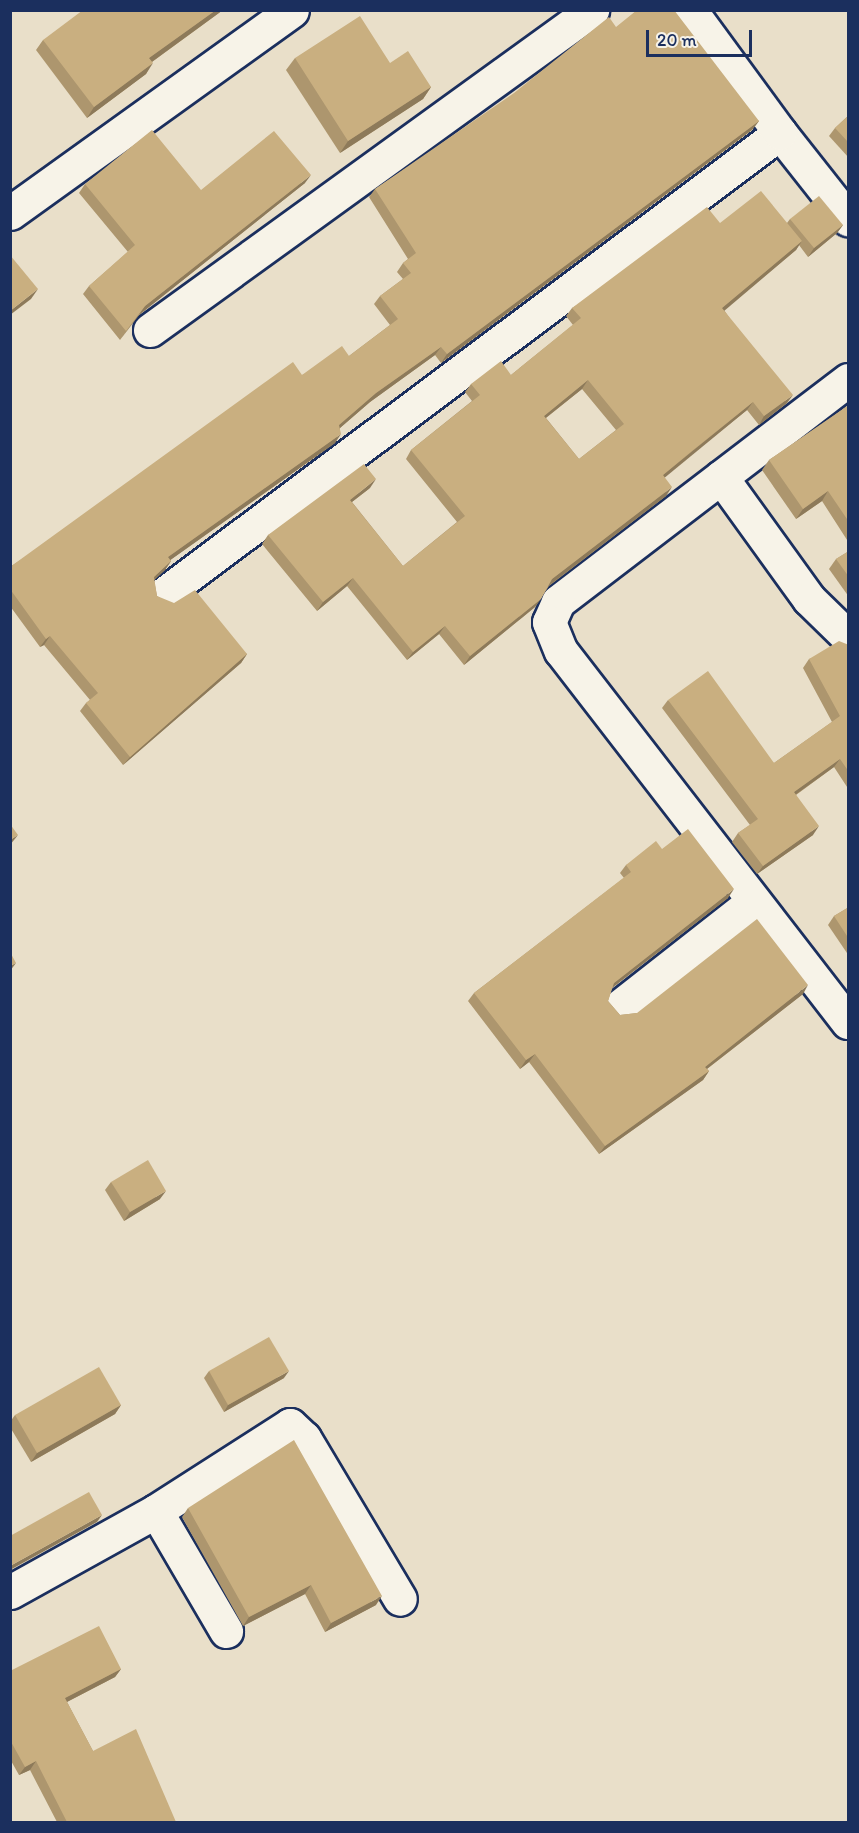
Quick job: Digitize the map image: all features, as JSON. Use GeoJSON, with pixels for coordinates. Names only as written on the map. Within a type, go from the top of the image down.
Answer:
{"type":"FeatureCollection","features":[{"type":"Feature","properties":{"kind":"street"},"geometry":{"type":"LineString","coordinates":[[10,213],[292,10]]}},
{"type":"Feature","properties":{"kind":"street"},"geometry":{"type":"LineString","coordinates":[[150,330],[592,10]]}},
{"type":"Feature","properties":{"kind":"street"},"geometry":{"type":"LineString","coordinates":[[690,10],[780,133],[849,219]]}},
{"type":"Feature","properties":{"kind":"street"},"geometry":{"type":"LineString","coordinates":[[165,593],[780,133]]}},
{"type":"Feature","properties":{"kind":"street"},"geometry":{"type":"LineString","coordinates":[[849,380],[558,602],[549,622],[561,651],[849,1022]]}},
{"type":"Feature","properties":{"kind":"street"},"geometry":{"type":"LineString","coordinates":[[720,477],[809,599],[849,637]]}},
{"type":"Feature","properties":{"kind":"street"},"geometry":{"type":"LineString","coordinates":[[620,1006],[754,901]]}},
{"type":"Feature","properties":{"kind":"street"},"geometry":{"type":"LineString","coordinates":[[10,1592],[156,1511],[282,1428],[294,1426],[400,1599]]}},
{"type":"Feature","properties":{"kind":"street"},"geometry":{"type":"LineString","coordinates":[[156,1511],[226,1631]]}},
{"type":"Feature","properties":{"kind":"building"},"geometry":{"type":"Polygon","coordinates":[[[83,10],[216,10],[149,58],[153,63],[94,107],[43,40],[83,10]]]}},
{"type":"Feature","properties":{"kind":"building"},"geometry":{"type":"Polygon","coordinates":[[[637,10],[674,10],[759,121],[447,354],[441,347],[376,393],[339,425],[341,434],[168,557],[171,561],[154,577],[157,596],[174,603],[195,590],[247,654],[130,757],[86,703],[98,693],[50,636],[46,639],[10,589],[10,567],[293,362],[302,375],[342,346],[349,356],[398,319],[380,296],[411,273],[403,263],[416,253],[375,189],[514,93],[609,17],[616,27],[637,10]]]}},
{"type":"Feature","properties":{"kind":"building"},"geometry":{"type":"Polygon","coordinates":[[[360,16],[390,63],[408,51],[431,87],[348,141],[295,58],[360,16]]]}},
{"type":"Feature","properties":{"kind":"building"},"geometry":{"type":"Polygon","coordinates":[[[849,115],[849,143],[835,128],[849,115]]]}},
{"type":"Feature","properties":{"kind":"building"},"geometry":{"type":"Polygon","coordinates":[[[152,130],[201,190],[274,131],[311,175],[145,306],[126,331],[89,286],[135,245],[85,184],[152,130]]]}},
{"type":"Feature","properties":{"kind":"building"},"geometry":{"type":"Polygon","coordinates":[[[761,191],[802,241],[722,308],[793,395],[764,416],[753,402],[692,451],[663,475],[672,487],[552,579],[541,599],[470,656],[445,626],[413,652],[353,578],[323,602],[268,535],[364,464],[376,479],[350,500],[403,566],[465,516],[411,450],[480,395],[471,384],[501,361],[511,375],[581,318],[572,308],[707,207],[720,223],[761,191]],[[588,380],[544,416],[579,459],[624,424],[588,380]]]}},
{"type":"Feature","properties":{"kind":"building"},"geometry":{"type":"Polygon","coordinates":[[[819,196],[843,225],[814,248],[790,219],[819,196]]]}},
{"type":"Feature","properties":{"kind":"building"},"geometry":{"type":"Polygon","coordinates":[[[10,255],[38,289],[10,311],[10,255]]]}},
{"type":"Feature","properties":{"kind":"building"},"geometry":{"type":"Polygon","coordinates":[[[849,405],[849,522],[828,491],[803,509],[769,460],[849,405]]]}},
{"type":"Feature","properties":{"kind":"building"},"geometry":{"type":"Polygon","coordinates":[[[849,551],[849,577],[836,559],[849,551]]]}},
{"type":"Feature","properties":{"kind":"building"},"geometry":{"type":"Polygon","coordinates":[[[839,641],[849,645],[849,772],[840,759],[794,792],[819,826],[763,866],[738,833],[758,819],[668,700],[708,671],[774,763],[840,716],[809,659],[839,641]]]}},
{"type":"Feature","properties":{"kind":"building"},"geometry":{"type":"Polygon","coordinates":[[[10,824],[18,835],[10,840],[10,824]]]}},
{"type":"Feature","properties":{"kind":"building"},"geometry":{"type":"Polygon","coordinates":[[[688,829],[734,889],[614,983],[608,1001],[620,1015],[637,1013],[757,919],[808,985],[705,1067],[709,1071],[605,1146],[535,1054],[526,1060],[474,993],[631,872],[626,865],[656,841],[662,849],[688,829]]]}},
{"type":"Feature","properties":{"kind":"building"},"geometry":{"type":"Polygon","coordinates":[[[849,907],[849,939],[834,916],[849,907]]]}},
{"type":"Feature","properties":{"kind":"building"},"geometry":{"type":"Polygon","coordinates":[[[10,952],[16,963],[10,966],[10,952]]]}},
{"type":"Feature","properties":{"kind":"building"},"geometry":{"type":"Polygon","coordinates":[[[148,1160],[166,1191],[130,1212],[111,1182],[148,1160]]]}},
{"type":"Feature","properties":{"kind":"building"},"geometry":{"type":"Polygon","coordinates":[[[269,1337],[289,1371],[228,1405],[209,1371],[269,1337]]]}},
{"type":"Feature","properties":{"kind":"building"},"geometry":{"type":"Polygon","coordinates":[[[99,1367],[121,1405],[37,1453],[15,1415],[99,1367]]]}},
{"type":"Feature","properties":{"kind":"building"},"geometry":{"type":"Polygon","coordinates":[[[294,1440],[382,1596],[331,1623],[311,1585],[249,1617],[188,1508],[294,1440]]]}},
{"type":"Feature","properties":{"kind":"building"},"geometry":{"type":"Polygon","coordinates":[[[89,1492],[102,1515],[10,1566],[10,1536],[89,1492]]]}},
{"type":"Feature","properties":{"kind":"building"},"geometry":{"type":"Polygon","coordinates":[[[99,1626],[121,1669],[65,1698],[93,1751],[136,1729],[176,1822],[67,1822],[36,1761],[25,1767],[10,1740],[10,1671],[99,1626]]]}}]}
